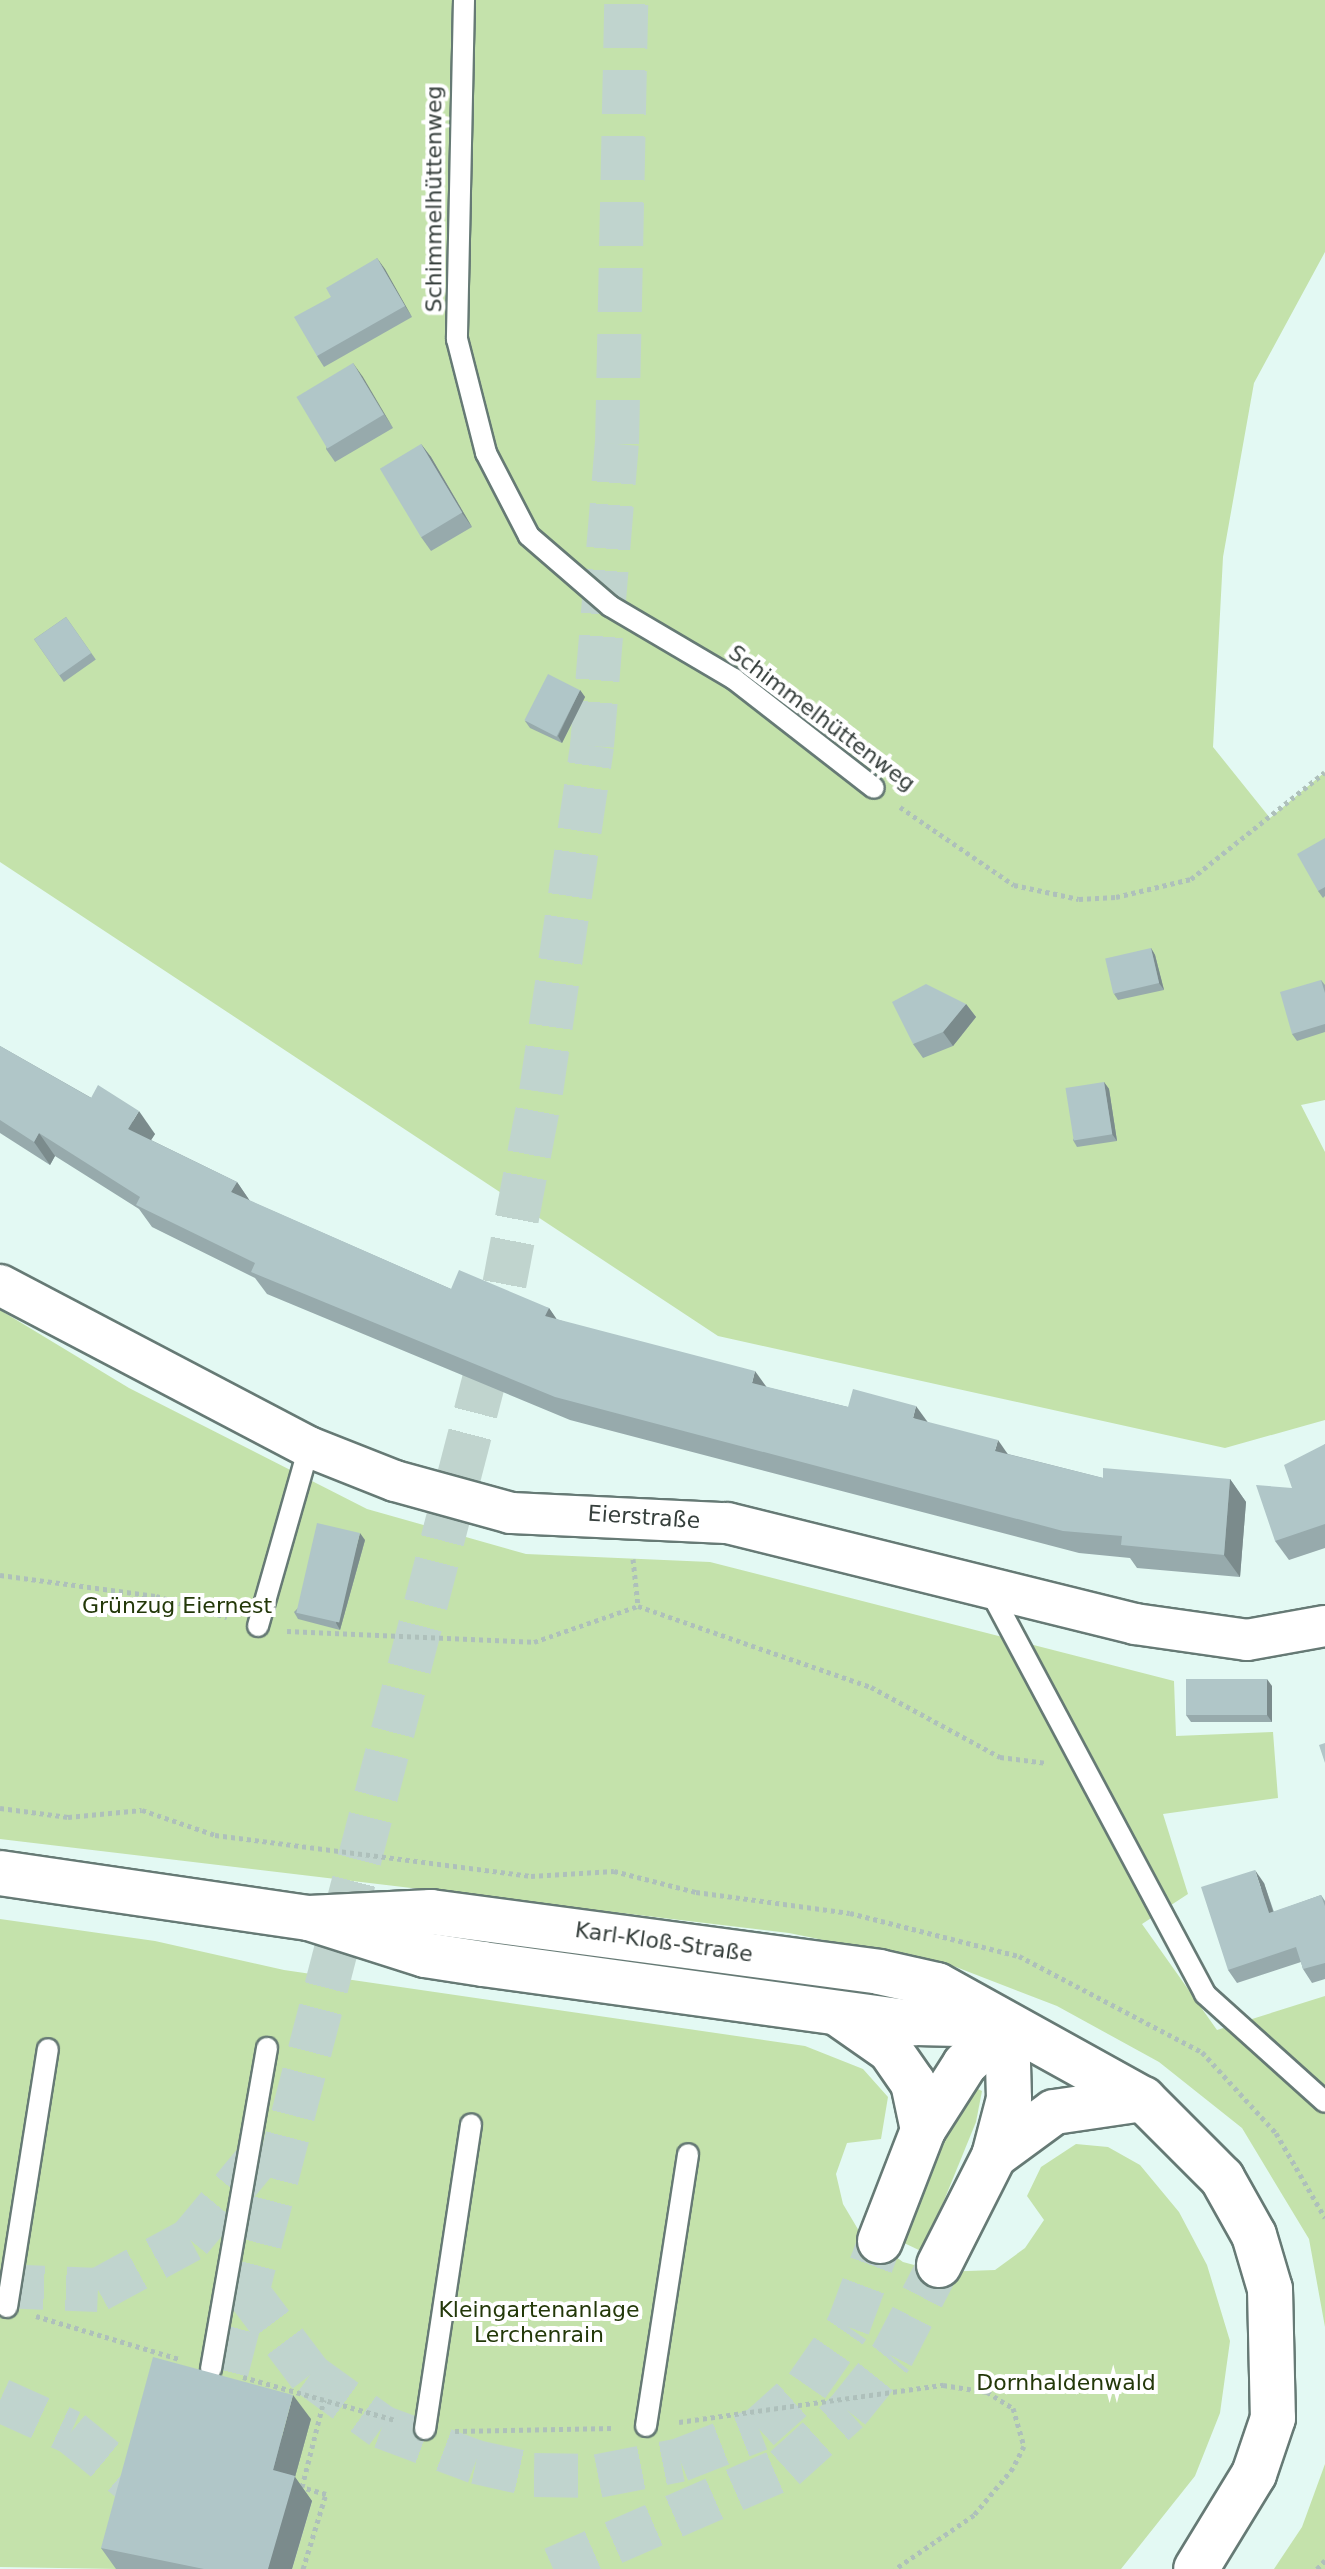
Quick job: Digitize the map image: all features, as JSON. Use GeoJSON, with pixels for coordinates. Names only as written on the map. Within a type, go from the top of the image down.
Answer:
{"type":"FeatureCollection","features":[{"type":"Feature","properties":{"kind":"main road","name":"Karl-Kloß-Straße"},"geometry":{"type":"LineString","coordinates":[[0,1873],[309,1918],[425,1955],[837,2013],[1007,2026]]}},
{"type":"Feature","properties":{"kind":"main road","name":"Karl-Kloß-Straße"},"geometry":{"type":"LineString","coordinates":[[309,1918],[431,1912],[879,1972],[937,1985],[1143,2099],[1222,2178],[1254,2235],[1270,2289],[1273,2418],[1254,2474],[1196,2569]]}},
{"type":"Feature","properties":{"kind":"main road"},"geometry":{"type":"LineString","coordinates":[[837,2013],[890,2050],[913,2083],[923,2130]]}},
{"type":"Feature","properties":{"kind":"main road"},"geometry":{"type":"LineString","coordinates":[[880,2241],[923,2130],[965,2064],[1007,2026]]}},
{"type":"Feature","properties":{"kind":"main road"},"geometry":{"type":"LineString","coordinates":[[939,2265],[994,2156],[1009,2099],[1007,2026]]}},
{"type":"Feature","properties":{"kind":"main road"},"geometry":{"type":"LineString","coordinates":[[994,2156],[1054,2112],[1143,2099]]}},
{"type":"Feature","properties":{"kind":"street","name":"Eierstraße"},"geometry":{"type":"LineString","coordinates":[[0,1285],[309,1447],[395,1481],[511,1513],[727,1523],[1135,1624],[1247,1640],[1325,1626]]}},
{"type":"Feature","properties":{"kind":"lane","name":"Schimmelhüttenweg"},"geometry":{"type":"LineString","coordinates":[[464,0],[457,339],[486,453],[522,523],[610,606],[734,679],[874,788]]}},
{"type":"Feature","properties":{"kind":"lane"},"geometry":{"type":"LineString","coordinates":[[258,1626],[309,1447]]}},
{"type":"Feature","properties":{"kind":"lane"},"geometry":{"type":"LineString","coordinates":[[989,1589],[1205,1994],[1325,2102]]}},
{"type":"Feature","properties":{"kind":"lane"},"geometry":{"type":"LineString","coordinates":[[211,2369],[267,2048]]}},
{"type":"Feature","properties":{"kind":"lane"},"geometry":{"type":"LineString","coordinates":[[7,2307],[48,2049]]}},
{"type":"Feature","properties":{"kind":"lane"},"geometry":{"type":"LineString","coordinates":[[425,2429],[471,2124]]}},
{"type":"Feature","properties":{"kind":"lane"},"geometry":{"type":"LineString","coordinates":[[646,2426],[688,2154]]}},
{"type":"Feature","properties":{"kind":"path","name":"Schimmelhüttenweg"},"geometry":{"type":"LineString","coordinates":[[874,788],[1014,885],[1079,899],[1116,897],[1191,879],[1325,772]]}},
{"type":"Feature","properties":{"kind":"path"},"geometry":{"type":"LineString","coordinates":[[0,1575],[156,1596],[258,1626],[340,1638],[534,1642],[638,1606],[871,1687],[1000,1757],[1083,1768]]}},
{"type":"Feature","properties":{"kind":"path"},"geometry":{"type":"LineString","coordinates":[[7,2307],[425,2429],[515,2434],[646,2426],[943,2385],[987,2392],[1013,2408],[1024,2446],[1013,2468],[974,2515],[895,2569]]}},
{"type":"Feature","properties":{"kind":"path"},"geometry":{"type":"LineString","coordinates":[[303,2569],[326,2494],[302,2487],[324,2400]]}},
{"type":"Feature","properties":{"kind":"path"},"geometry":{"type":"LineString","coordinates":[[1317,2569],[1325,2560]]}},
{"type":"Feature","properties":{"kind":"green space"},"geometry":{"type":"Polygon","coordinates":[[[0,0],[1325,0],[1325,252],[1254,383],[1223,557],[1213,747],[1270,818],[1325,772],[1325,1100],[1301,1105],[1325,1152],[1325,1420],[1225,1448],[718,1336],[0,862],[0,0]]]}},
{"type":"Feature","properties":{"kind":"green space","name":"Grünzug Eiernest"},"geometry":{"type":"Polygon","coordinates":[[[0,1310],[129,1388],[367,1509],[526,1554],[710,1562],[1174,1681],[1176,1736],[1273,1732],[1278,1798],[1163,1814],[1188,1894],[1142,1924],[1217,2030],[1325,1996],[1325,2327],[1309,2239],[1242,2128],[1159,2062],[1057,2006],[956,1967],[789,1933],[0,1839],[0,1310]]]}},
{"type":"Feature","properties":{"kind":"green space","name":"Kleingartenanlage Lerchenrain"},"geometry":{"type":"Polygon","coordinates":[[[0,1919],[155,1941],[284,1970],[805,2046],[863,2069],[888,2097],[881,2139],[847,2143],[836,2174],[843,2204],[859,2231],[903,2262],[940,2272],[995,2270],[1025,2248],[1044,2220],[1027,2196],[1041,2167],[1076,2144],[1108,2147],[1140,2165],[1179,2212],[1207,2265],[1230,2341],[1220,2413],[1195,2476],[1121,2569],[292,2569],[312,2501],[119,2569],[0,2567],[0,1919]]]}},
{"type":"Feature","properties":{"kind":"green space"},"geometry":{"type":"Polygon","coordinates":[[[972,2086],[982,2091],[976,2122],[923,2252],[902,2242],[940,2130],[972,2086]]]}},
{"type":"Feature","properties":{"kind":"green space"},"geometry":{"type":"Polygon","coordinates":[[[1325,2464],[1325,2569],[1274,2569],[1302,2527],[1325,2464]]]}},
{"type":"Feature","properties":{"kind":"building"},"geometry":{"type":"Polygon","coordinates":[[[377,258],[405,306],[317,356],[294,317],[331,297],[326,288],[377,258]]]}},
{"type":"Feature","properties":{"kind":"building"},"geometry":{"type":"Polygon","coordinates":[[[353,363],[384,414],[327,448],[296,397],[353,363]]]}},
{"type":"Feature","properties":{"kind":"building"},"geometry":{"type":"Polygon","coordinates":[[[421,444],[462,513],[421,537],[380,469],[421,444]]]}},
{"type":"Feature","properties":{"kind":"building"},"geometry":{"type":"Polygon","coordinates":[[[66,617],[91,653],[59,675],[34,639],[66,617]]]}},
{"type":"Feature","properties":{"kind":"building"},"geometry":{"type":"Polygon","coordinates":[[[548,674],[580,690],[556,737],[524,720],[548,674]]]}},
{"type":"Feature","properties":{"kind":"building"},"geometry":{"type":"Polygon","coordinates":[[[1325,838],[1325,887],[1318,891],[1297,854],[1325,838]]]}},
{"type":"Feature","properties":{"kind":"building"},"geometry":{"type":"Polygon","coordinates":[[[1151,948],[1159,983],[1113,994],[1105,959],[1151,948]]]}},
{"type":"Feature","properties":{"kind":"building"},"geometry":{"type":"Polygon","coordinates":[[[1321,980],[1325,993],[1325,1024],[1292,1034],[1280,992],[1321,980]]]}},
{"type":"Feature","properties":{"kind":"building"},"geometry":{"type":"Polygon","coordinates":[[[926,984],[966,1004],[943,1032],[913,1044],[892,1002],[926,984]]]}},
{"type":"Feature","properties":{"kind":"building"},"geometry":{"type":"Polygon","coordinates":[[[0,1046],[91,1098],[98,1085],[139,1111],[128,1129],[237,1182],[231,1192],[451,1289],[459,1270],[549,1308],[545,1316],[755,1371],[752,1383],[848,1407],[853,1389],[916,1406],[913,1418],[998,1440],[995,1451],[1103,1478],[1103,1468],[1230,1479],[1224,1555],[1121,1545],[1122,1536],[1063,1531],[555,1397],[251,1272],[255,1263],[136,1205],[140,1197],[39,1133],[34,1142],[0,1120],[0,1046]]]}},
{"type":"Feature","properties":{"kind":"building"},"geometry":{"type":"Polygon","coordinates":[[[1104,1082],[1112,1134],[1074,1140],[1065,1088],[1104,1082]]]}},
{"type":"Feature","properties":{"kind":"building"},"geometry":{"type":"Polygon","coordinates":[[[1325,1444],[1325,1524],[1275,1541],[1256,1485],[1292,1488],[1284,1465],[1325,1444]]]}},
{"type":"Feature","properties":{"kind":"building"},"geometry":{"type":"Polygon","coordinates":[[[317,1523],[360,1533],[339,1623],[296,1613],[317,1523]]]}},
{"type":"Feature","properties":{"kind":"building"},"geometry":{"type":"Polygon","coordinates":[[[1186,1679],[1267,1679],[1267,1715],[1186,1715],[1186,1679]]]}},
{"type":"Feature","properties":{"kind":"building"},"geometry":{"type":"Polygon","coordinates":[[[1325,1743],[1325,1763],[1319,1745],[1325,1743]]]}},
{"type":"Feature","properties":{"kind":"building"},"geometry":{"type":"Polygon","coordinates":[[[1255,1870],[1269,1913],[1321,1895],[1325,1906],[1325,1963],[1303,1969],[1296,1947],[1228,1970],[1201,1887],[1255,1870]]]}},
{"type":"Feature","properties":{"kind":"building"},"geometry":{"type":"Polygon","coordinates":[[[153,2357],[293,2395],[273,2470],[295,2476],[268,2569],[204,2569],[101,2548],[153,2357]]]}},
{"type":"Feature","properties":{"kind":"tunnel"},"geometry":{"type":"LineString","coordinates":[[210,2435],[492,1349],[541,1092],[592,746],[617,444],[626,0]]}},
{"type":"Feature","properties":{"kind":"tunnel"},"geometry":{"type":"LineString","coordinates":[[0,2286],[98,2290],[190,2240],[270,2144]]}},
{"type":"Feature","properties":{"kind":"tunnel"},"geometry":{"type":"LineString","coordinates":[[245,2289],[310,2375],[382,2427],[476,2462],[534,2475],[598,2476],[680,2460],[759,2429],[807,2386],[848,2327],[880,2241]]}},
{"type":"Feature","properties":{"kind":"tunnel"},"geometry":{"type":"LineString","coordinates":[[553,2569],[785,2468],[848,2411],[892,2356],[939,2265]]}},
{"type":"Feature","properties":{"kind":"tunnel"},"geometry":{"type":"LineString","coordinates":[[0,2400],[71,2432],[166,2510]]}},
{"type":"Feature","properties":{"kind":"park label","name":"Dornhaldenwald"},"geometry":{"type":"Point","coordinates":[1066,2383]}}]}
